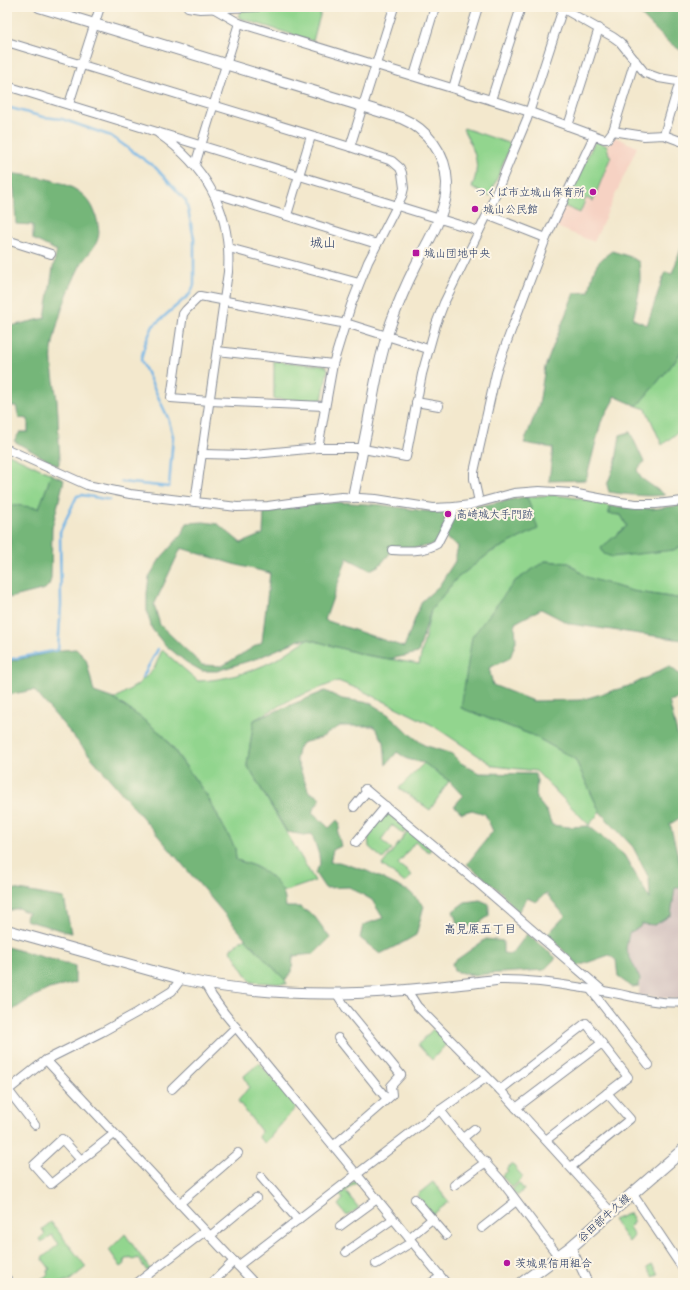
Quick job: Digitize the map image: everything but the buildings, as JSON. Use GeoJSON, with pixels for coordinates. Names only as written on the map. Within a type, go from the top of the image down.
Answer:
{"type":"FeatureCollection","features":[{"type":"Feature","properties":{"kind":"main road","name":"谷田部牛久線"},"geometry":{"type":"LineString","coordinates":[[522,1283],[559,1257],[683,1150]]}},
{"type":"Feature","properties":{"kind":"street"},"geometry":{"type":"LineString","coordinates":[[39,7],[408,121],[427,134],[435,145],[443,162],[447,181],[445,201],[439,219],[410,276],[387,336],[377,374],[354,497]]}},
{"type":"Feature","properties":{"kind":"street"},"geometry":{"type":"LineString","coordinates":[[69,104],[100,7]]}},
{"type":"Feature","properties":{"kind":"street"},"geometry":{"type":"LineString","coordinates":[[188,7],[194,9],[257,7]]}},
{"type":"Feature","properties":{"kind":"street"},"geometry":{"type":"LineString","coordinates":[[350,148],[394,7]]}},
{"type":"Feature","properties":{"kind":"street"},"geometry":{"type":"LineString","coordinates":[[414,76],[435,7]]}},
{"type":"Feature","properties":{"kind":"street"},"geometry":{"type":"LineString","coordinates":[[453,88],[478,7]]}},
{"type":"Feature","properties":{"kind":"street"},"geometry":{"type":"LineString","coordinates":[[491,100],[520,7]]}},
{"type":"Feature","properties":{"kind":"street"},"geometry":{"type":"LineString","coordinates":[[203,454],[244,455],[318,448],[363,449],[406,457],[416,402],[428,349],[436,324],[444,303],[487,215],[530,112],[562,7],[620,42],[645,73],[651,76],[681,82],[664,135]]}},
{"type":"Feature","properties":{"kind":"street"},"geometry":{"type":"LineString","coordinates":[[213,8],[239,23],[530,112],[594,136],[607,139],[613,131],[634,60]]}},
{"type":"Feature","properties":{"kind":"street"},"geometry":{"type":"LineString","coordinates":[[195,165],[239,23]]}},
{"type":"Feature","properties":{"kind":"street"},"geometry":{"type":"LineString","coordinates":[[568,126],[599,28]]}},
{"type":"Feature","properties":{"kind":"street"},"geometry":{"type":"LineString","coordinates":[[7,42],[392,161],[400,168],[404,178],[404,188],[359,283],[344,324],[325,406],[318,448]]}},
{"type":"Feature","properties":{"kind":"street"},"geometry":{"type":"LineString","coordinates":[[7,86],[479,231]]}},
{"type":"Feature","properties":{"kind":"street"},"geometry":{"type":"LineString","coordinates":[[153,130],[172,144],[195,165],[205,178],[214,194],[225,222],[229,248],[228,272],[195,502]]}},
{"type":"Feature","properties":{"kind":"street"},"geometry":{"type":"LineString","coordinates":[[613,131],[644,136],[664,135],[683,142]]}},
{"type":"Feature","properties":{"kind":"street"},"geometry":{"type":"LineString","coordinates":[[287,215],[311,136]]}},
{"type":"Feature","properties":{"kind":"street"},"geometry":{"type":"LineString","coordinates":[[479,502],[474,472],[496,373],[546,238],[594,136]]}},
{"type":"Feature","properties":{"kind":"street"},"geometry":{"type":"LineString","coordinates":[[214,194],[287,215],[377,244]]}},
{"type":"Feature","properties":{"kind":"street"},"geometry":{"type":"LineString","coordinates":[[487,215],[546,238]]}},
{"type":"Feature","properties":{"kind":"street"},"geometry":{"type":"LineString","coordinates":[[7,240],[51,254]]}},
{"type":"Feature","properties":{"kind":"street"},"geometry":{"type":"LineString","coordinates":[[229,248],[359,283]]}},
{"type":"Feature","properties":{"kind":"street"},"geometry":{"type":"LineString","coordinates":[[325,406],[171,398],[183,314],[200,296],[344,324],[428,349]]}},
{"type":"Feature","properties":{"kind":"street"},"geometry":{"type":"LineString","coordinates":[[217,351],[334,364]]}},
{"type":"Feature","properties":{"kind":"street"},"geometry":{"type":"LineString","coordinates":[[416,402],[439,406]]}},
{"type":"Feature","properties":{"kind":"street"},"geometry":{"type":"LineString","coordinates":[[7,449],[87,485],[130,494],[248,507],[268,506],[329,498],[354,497],[433,508],[454,507],[514,493],[539,491],[572,493],[636,504],[656,504],[683,501]]}},
{"type":"Feature","properties":{"kind":"street"},"geometry":{"type":"LineString","coordinates":[[392,550],[423,550],[437,544],[453,513],[454,507]]}},
{"type":"Feature","properties":{"kind":"street"},"geometry":{"type":"LineString","coordinates":[[354,807],[366,790],[478,883],[604,991]]}},
{"type":"Feature","properties":{"kind":"street"},"geometry":{"type":"LineString","coordinates":[[356,842],[386,806]]}},
{"type":"Feature","properties":{"kind":"street"},"geometry":{"type":"LineString","coordinates":[[7,930],[181,979],[205,984],[280,992],[337,994],[408,990],[496,980],[525,980],[604,991],[648,1000],[683,1002]]}},
{"type":"Feature","properties":{"kind":"street"},"geometry":{"type":"LineString","coordinates":[[35,1125],[8,1090],[46,1060],[138,1012],[172,990],[181,979]]}},
{"type":"Feature","properties":{"kind":"street"},"geometry":{"type":"LineString","coordinates":[[205,984],[212,996],[285,1088],[443,1280],[431,1283]]}},
{"type":"Feature","properties":{"kind":"street"},"geometry":{"type":"LineString","coordinates":[[408,990],[417,1006],[488,1077],[611,1212]]}},
{"type":"Feature","properties":{"kind":"street"},"geometry":{"type":"LineString","coordinates":[[591,990],[649,1065]]}},
{"type":"Feature","properties":{"kind":"street"},"geometry":{"type":"LineString","coordinates":[[334,1146],[392,1095],[391,1086],[401,1075],[346,1008],[337,994]]}},
{"type":"Feature","properties":{"kind":"street"},"geometry":{"type":"LineString","coordinates":[[500,1090],[586,1023],[628,1077],[546,1140]]}},
{"type":"Feature","properties":{"kind":"street"},"geometry":{"type":"LineString","coordinates":[[172,1089],[236,1027]]}},
{"type":"Feature","properties":{"kind":"street"},"geometry":{"type":"LineString","coordinates":[[338,1038],[387,1099]]}},
{"type":"Feature","properties":{"kind":"street"},"geometry":{"type":"LineString","coordinates":[[516,1108],[602,1043]]}},
{"type":"Feature","properties":{"kind":"street"},"geometry":{"type":"LineString","coordinates":[[46,1060],[254,1283]]}},
{"type":"Feature","properties":{"kind":"street"},"geometry":{"type":"LineString","coordinates":[[212,1283],[236,1263],[298,1220],[440,1110],[488,1077]]}},
{"type":"Feature","properties":{"kind":"street"},"geometry":{"type":"LineString","coordinates":[[571,1168],[630,1119],[607,1093]]}},
{"type":"Feature","properties":{"kind":"street"},"geometry":{"type":"LineString","coordinates":[[440,1110],[463,1138],[486,1162],[559,1257]]}},
{"type":"Feature","properties":{"kind":"street"},"geometry":{"type":"LineString","coordinates":[[463,1138],[474,1130]]}},
{"type":"Feature","properties":{"kind":"street"},"geometry":{"type":"LineString","coordinates":[[81,1160],[62,1140],[34,1165],[51,1184],[114,1134]]}},
{"type":"Feature","properties":{"kind":"street"},"geometry":{"type":"LineString","coordinates":[[180,1204],[238,1152]]}},
{"type":"Feature","properties":{"kind":"street"},"geometry":{"type":"LineString","coordinates":[[454,1185],[486,1162]]}},
{"type":"Feature","properties":{"kind":"street"},"geometry":{"type":"LineString","coordinates":[[261,1177],[298,1220]]}},
{"type":"Feature","properties":{"kind":"street"},"geometry":{"type":"LineString","coordinates":[[632,1193],[683,1269]]}},
{"type":"Feature","properties":{"kind":"street"},"geometry":{"type":"LineString","coordinates":[[137,1283],[256,1198]]}},
{"type":"Feature","properties":{"kind":"street"},"geometry":{"type":"LineString","coordinates":[[340,1226],[377,1199]]}},
{"type":"Feature","properties":{"kind":"street"},"geometry":{"type":"LineString","coordinates":[[415,1199],[446,1235]]}},
{"type":"Feature","properties":{"kind":"street"},"geometry":{"type":"LineString","coordinates":[[482,1228],[516,1201]]}},
{"type":"Feature","properties":{"kind":"street"},"geometry":{"type":"LineString","coordinates":[[346,1252],[393,1219]]}},
{"type":"Feature","properties":{"kind":"street"},"geometry":{"type":"LineString","coordinates":[[376,1264],[410,1240],[432,1219]]}},
{"type":"Feature","properties":{"kind":"street"},"geometry":{"type":"LineString","coordinates":[[571,1247],[588,1283]]}},
{"type":"Feature","properties":{"kind":"street"},"geometry":{"type":"LineString","coordinates":[[7,1279],[10,1283]]}},
{"type":"Feature","properties":{"kind":"shaded area","name":"つくば市立城山保育所"},"geometry":{"type":"Polygon","coordinates":[[[615,137],[637,147],[594,242],[554,226],[596,141],[607,146],[615,137]]]}},
{"type":"Feature","properties":{"kind":"shaded area"},"geometry":{"type":"Polygon","coordinates":[[[675,888],[683,888],[683,998],[677,999],[639,995],[640,979],[626,949],[629,933],[640,927],[641,924],[655,925],[675,888]]]}},
{"type":"Feature","properties":{"kind":"green space"},"geometry":{"type":"Polygon","coordinates":[[[633,7],[683,7],[683,52],[667,41],[633,7]]]}},
{"type":"Feature","properties":{"kind":"green space"},"geometry":{"type":"Polygon","coordinates":[[[322,8],[313,41],[240,18],[238,16],[242,10],[322,8]]]}},
{"type":"Feature","properties":{"kind":"green space"},"geometry":{"type":"Polygon","coordinates":[[[464,128],[511,144],[490,196],[472,188],[477,166],[473,149],[463,129],[464,128]]]}},
{"type":"Feature","properties":{"kind":"green space"},"geometry":{"type":"Polygon","coordinates":[[[596,141],[607,146],[609,155],[611,156],[593,201],[586,198],[580,213],[564,206],[596,141]]]}},
{"type":"Feature","properties":{"kind":"green space"},"geometry":{"type":"Polygon","coordinates":[[[7,173],[48,179],[74,189],[84,196],[92,207],[97,220],[99,233],[97,242],[82,262],[71,284],[53,343],[52,365],[58,408],[60,459],[58,466],[14,441],[20,432],[28,432],[28,419],[19,418],[16,406],[7,406],[7,327],[45,318],[57,251],[33,239],[33,225],[16,224],[14,189],[10,182],[7,182],[7,173]]]}},
{"type":"Feature","properties":{"kind":"green space"},"geometry":{"type":"Polygon","coordinates":[[[683,243],[683,347],[677,359],[637,406],[614,396],[613,401],[601,422],[586,480],[549,481],[553,448],[524,443],[539,404],[545,367],[574,293],[589,292],[597,264],[612,251],[631,257],[639,262],[640,270],[639,291],[633,319],[647,325],[665,272],[672,274],[683,243]]]}},
{"type":"Feature","properties":{"kind":"green space"},"geometry":{"type":"Polygon","coordinates":[[[683,347],[683,428],[662,445],[646,409],[637,406],[677,359],[683,347]]]}},
{"type":"Feature","properties":{"kind":"green space"},"geometry":{"type":"Polygon","coordinates":[[[274,361],[325,366],[328,369],[322,399],[320,401],[274,399],[274,361]]]}},
{"type":"Feature","properties":{"kind":"green space"},"geometry":{"type":"Polygon","coordinates":[[[630,432],[644,462],[637,470],[641,478],[665,495],[651,496],[609,492],[607,485],[616,461],[620,435],[630,432]]]}},
{"type":"Feature","properties":{"kind":"green space"},"geometry":{"type":"Polygon","coordinates":[[[7,453],[51,474],[39,509],[7,504],[7,453]]]}},
{"type":"Feature","properties":{"kind":"green space"},"geometry":{"type":"Polygon","coordinates":[[[51,474],[64,480],[52,528],[51,579],[49,585],[45,589],[10,598],[7,591],[7,566],[10,541],[7,524],[7,504],[39,508],[51,474]]]}},
{"type":"Feature","properties":{"kind":"green space"},"geometry":{"type":"Polygon","coordinates":[[[554,495],[577,498],[609,506],[609,514],[621,515],[627,526],[601,548],[674,550],[683,545],[683,599],[632,591],[585,577],[569,563],[545,561],[461,708],[532,735],[575,759],[600,812],[589,825],[536,771],[494,766],[432,725],[361,690],[338,681],[292,699],[254,720],[247,765],[315,881],[283,892],[263,871],[245,862],[236,860],[235,848],[207,796],[163,735],[114,699],[137,685],[154,669],[162,650],[198,681],[227,677],[255,669],[277,659],[308,639],[365,655],[419,664],[431,610],[456,579],[491,552],[537,529],[528,500],[524,497],[554,495]]]}},
{"type":"Feature","properties":{"kind":"green space"},"geometry":{"type":"Polygon","coordinates":[[[524,497],[528,499],[538,529],[491,552],[456,579],[431,610],[418,653],[390,659],[365,655],[308,639],[299,640],[258,658],[217,671],[202,671],[186,662],[164,644],[152,629],[147,611],[149,577],[160,559],[182,534],[187,523],[204,522],[218,524],[241,543],[263,534],[264,512],[313,504],[336,502],[382,505],[424,511],[450,512],[524,497]],[[445,538],[439,544],[391,552],[380,565],[370,570],[347,558],[325,620],[404,647],[422,601],[439,586],[455,561],[458,546],[445,538]],[[181,548],[154,605],[160,625],[202,665],[222,666],[262,642],[270,573],[233,564],[181,548]]]}},
{"type":"Feature","properties":{"kind":"green space"},"geometry":{"type":"Polygon","coordinates":[[[683,505],[683,545],[674,550],[612,557],[604,554],[601,548],[627,526],[621,515],[609,514],[609,506],[653,509],[683,505]]]}},
{"type":"Feature","properties":{"kind":"green space"},"geometry":{"type":"Polygon","coordinates":[[[545,561],[569,563],[586,577],[632,591],[683,599],[683,640],[570,624],[541,609],[515,623],[516,641],[510,658],[489,668],[493,685],[533,701],[581,700],[632,685],[669,666],[683,677],[683,697],[669,701],[683,757],[683,816],[670,824],[683,876],[683,888],[675,888],[671,915],[655,925],[641,924],[640,927],[629,933],[626,949],[640,979],[639,986],[632,987],[618,977],[616,960],[609,955],[578,966],[548,934],[565,916],[546,893],[536,902],[527,898],[518,912],[501,892],[467,864],[493,831],[485,814],[472,810],[462,813],[454,806],[463,796],[449,781],[424,763],[407,759],[397,752],[386,765],[384,742],[374,726],[340,726],[320,738],[302,743],[298,749],[296,759],[309,792],[321,798],[312,812],[329,828],[337,820],[340,824],[338,834],[341,846],[333,850],[330,862],[339,862],[367,871],[410,892],[424,906],[416,935],[380,954],[360,938],[363,925],[383,918],[372,900],[349,887],[325,888],[315,873],[320,864],[319,855],[312,834],[304,835],[287,832],[247,765],[254,720],[325,691],[342,699],[370,703],[389,715],[424,745],[452,754],[461,763],[479,773],[535,774],[537,780],[536,798],[547,812],[552,825],[569,827],[589,826],[624,855],[650,899],[649,878],[633,847],[600,812],[575,759],[532,735],[461,708],[472,637],[515,581],[545,561]]]}},
{"type":"Feature","properties":{"kind":"green space"},"geometry":{"type":"Polygon","coordinates":[[[76,649],[86,659],[94,692],[114,699],[163,735],[207,796],[235,848],[236,860],[250,864],[268,875],[279,885],[283,892],[286,907],[300,907],[315,917],[330,938],[314,954],[293,956],[292,972],[285,980],[245,938],[34,690],[7,695],[7,662],[62,650],[76,649]]]}},
{"type":"Feature","properties":{"kind":"green space"},"geometry":{"type":"Polygon","coordinates":[[[424,763],[449,781],[430,810],[399,788],[424,763]]]}},
{"type":"Feature","properties":{"kind":"green space"},"geometry":{"type":"Polygon","coordinates":[[[386,812],[407,829],[403,834],[392,825],[381,840],[392,849],[383,859],[369,847],[368,834],[386,812]]]}},
{"type":"Feature","properties":{"kind":"green space"},"geometry":{"type":"Polygon","coordinates":[[[408,831],[431,848],[429,852],[415,842],[398,864],[412,875],[405,883],[382,865],[408,831]]]}},
{"type":"Feature","properties":{"kind":"green space"},"geometry":{"type":"Polygon","coordinates":[[[7,888],[64,898],[71,933],[25,920],[28,913],[18,908],[7,911],[7,888]]]}},
{"type":"Feature","properties":{"kind":"green space"},"geometry":{"type":"Polygon","coordinates":[[[480,900],[489,904],[489,916],[473,927],[457,923],[453,911],[465,902],[480,900]]]}},
{"type":"Feature","properties":{"kind":"green space"},"geometry":{"type":"Polygon","coordinates":[[[527,934],[556,958],[544,970],[472,975],[454,971],[452,963],[486,939],[503,941],[503,953],[512,954],[527,934]]]}},
{"type":"Feature","properties":{"kind":"green space"},"geometry":{"type":"Polygon","coordinates":[[[245,938],[285,980],[287,984],[251,982],[230,949],[245,938]]]}},
{"type":"Feature","properties":{"kind":"green space"},"geometry":{"type":"Polygon","coordinates":[[[7,947],[75,966],[75,983],[49,989],[31,998],[7,1014],[7,947]]]}},
{"type":"Feature","properties":{"kind":"green space"},"geometry":{"type":"Polygon","coordinates":[[[433,1029],[448,1042],[432,1060],[418,1045],[433,1029]]]}},
{"type":"Feature","properties":{"kind":"green space"},"geometry":{"type":"Polygon","coordinates":[[[259,1063],[297,1106],[265,1143],[259,1138],[261,1131],[238,1101],[249,1087],[244,1076],[259,1063]]]}},
{"type":"Feature","properties":{"kind":"green space"},"geometry":{"type":"Polygon","coordinates":[[[512,1164],[523,1177],[512,1188],[502,1176],[508,1171],[506,1169],[512,1164]]]}},
{"type":"Feature","properties":{"kind":"green space"},"geometry":{"type":"Polygon","coordinates":[[[357,1179],[358,1181],[345,1191],[359,1208],[347,1216],[338,1205],[343,1199],[338,1193],[357,1179]]]}},
{"type":"Feature","properties":{"kind":"green space"},"geometry":{"type":"Polygon","coordinates":[[[433,1182],[449,1202],[432,1215],[417,1195],[433,1182]]]}},
{"type":"Feature","properties":{"kind":"green space"},"geometry":{"type":"Polygon","coordinates":[[[519,1183],[524,1190],[517,1196],[512,1190],[519,1183]]]}},
{"type":"Feature","properties":{"kind":"green space"},"geometry":{"type":"Polygon","coordinates":[[[630,1213],[634,1222],[629,1228],[634,1236],[629,1242],[613,1220],[630,1213]]]}},
{"type":"Feature","properties":{"kind":"green space"},"geometry":{"type":"Polygon","coordinates":[[[51,1222],[86,1267],[69,1281],[61,1283],[41,1283],[40,1281],[48,1274],[47,1271],[50,1269],[42,1258],[59,1244],[52,1235],[41,1242],[39,1239],[45,1234],[42,1229],[51,1222]]]}},
{"type":"Feature","properties":{"kind":"green space"},"geometry":{"type":"Polygon","coordinates":[[[125,1234],[150,1269],[147,1271],[138,1258],[133,1260],[131,1257],[124,1260],[125,1264],[121,1267],[109,1250],[125,1234]]]}},
{"type":"Feature","properties":{"kind":"green space"},"geometry":{"type":"Polygon","coordinates":[[[652,1265],[658,1274],[653,1277],[647,1268],[652,1265]]]}},
{"type":"Feature","properties":{"kind":"waterway"},"geometry":{"type":"LineString","coordinates":[[7,107],[43,117],[62,119],[111,136],[156,168],[186,201],[194,238],[194,285],[190,294],[153,326],[145,344],[141,360],[168,418],[173,436],[169,487],[121,482]]}},
{"type":"Feature","properties":{"kind":"waterway"},"geometry":{"type":"LineString","coordinates":[[7,660],[58,650],[61,605],[60,532],[77,496],[82,495],[110,500]]}},
{"type":"Feature","properties":{"kind":"waterway"},"geometry":{"type":"LineString","coordinates":[[142,678],[158,649]]}},
{"type":"Feature","properties":{"kind":"place","name":"つくば市立城山保育所"},"geometry":{"type":"Point","coordinates":[593,192]}},
{"type":"Feature","properties":{"kind":"place","name":"城山公民館"},"geometry":{"type":"Point","coordinates":[475,209]}},
{"type":"Feature","properties":{"kind":"place","name":"城山団地中央"},"geometry":{"type":"Point","coordinates":[416,253]}},
{"type":"Feature","properties":{"kind":"place","name":"高崎城大手門跡"},"geometry":{"type":"Point","coordinates":[448,514]}},
{"type":"Feature","properties":{"kind":"place","name":"茨城県信用組合"},"geometry":{"type":"Point","coordinates":[507,1263]}},
{"type":"Feature","properties":{"kind":"district","name":"城山"},"geometry":{"type":"Point","coordinates":[323,242]}},
{"type":"Feature","properties":{"kind":"district","name":"高見原五丁目"},"geometry":{"type":"Point","coordinates":[480,929]}}]}
